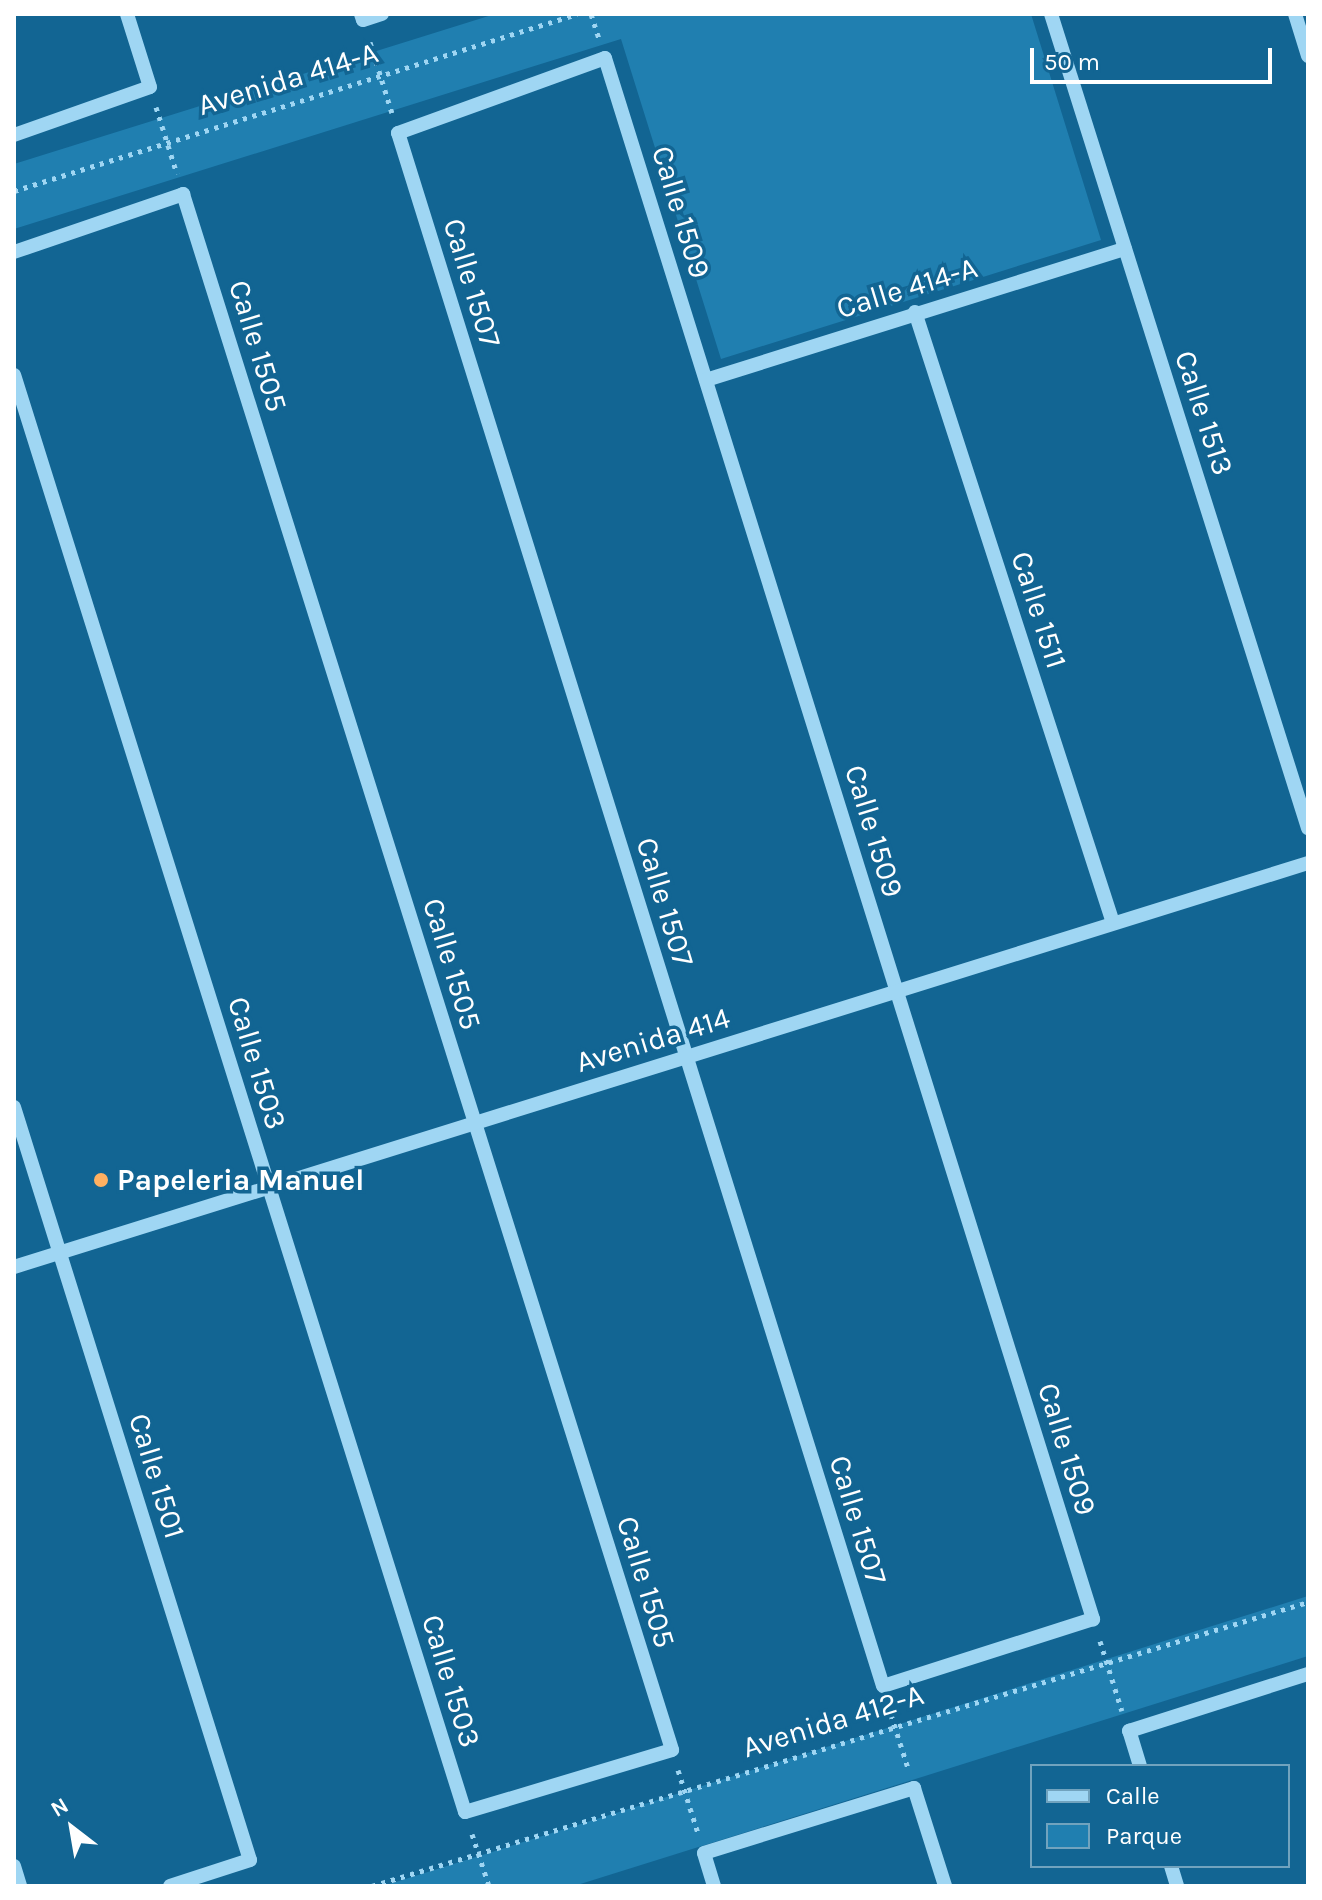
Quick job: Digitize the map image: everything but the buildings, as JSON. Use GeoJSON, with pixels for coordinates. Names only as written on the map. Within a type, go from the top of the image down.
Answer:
{"type":"FeatureCollection","features":[{"type":"Feature","properties":{"kind":"street"},"geometry":{"type":"LineString","coordinates":[[127,14],[150,87]]}},
{"type":"Feature","properties":{"kind":"street","name":"Avenida 414-A"},"geometry":{"type":"LineString","coordinates":[[362,17],[382,14]]}},
{"type":"Feature","properties":{"kind":"street","name":"Calle 1513"},"geometry":{"type":"LineString","coordinates":[[1051,14],[1308,828]]}},
{"type":"Feature","properties":{"kind":"street"},"geometry":{"type":"LineString","coordinates":[[1295,14],[1308,56]]}},
{"type":"Feature","properties":{"kind":"street","name":"Calle 1509"},"geometry":{"type":"LineString","coordinates":[[398,133],[605,58],[1093,1619]]}},
{"type":"Feature","properties":{"kind":"street","name":"Avenida 414-A"},"geometry":{"type":"LineString","coordinates":[[14,135],[150,87]]}},
{"type":"Feature","properties":{"kind":"street","name":"Calle 1507"},"geometry":{"type":"LineString","coordinates":[[398,133],[883,1686]]}},
{"type":"Feature","properties":{"kind":"street"},"geometry":{"type":"LineString","coordinates":[[14,252],[183,194]]}},
{"type":"Feature","properties":{"kind":"street","name":"Calle 1505"},"geometry":{"type":"LineString","coordinates":[[183,194],[672,1750]]}},
{"type":"Feature","properties":{"kind":"street","name":"Calle 414-A"},"geometry":{"type":"LineString","coordinates":[[706,380],[915,312],[1125,249]]}},
{"type":"Feature","properties":{"kind":"street","name":"Calle 1511"},"geometry":{"type":"LineString","coordinates":[[915,312],[1113,923]]}},
{"type":"Feature","properties":{"kind":"street","name":"Calle 1503"},"geometry":{"type":"LineString","coordinates":[[14,375],[465,1812]]}},
{"type":"Feature","properties":{"kind":"street","name":"Avenida 414"},"geometry":{"type":"LineString","coordinates":[[14,1267],[1308,863]]}},
{"type":"Feature","properties":{"kind":"street","name":"Calle 1501"},"geometry":{"type":"LineString","coordinates":[[14,1107],[250,1860],[170,1886]]}},
{"type":"Feature","properties":{"kind":"street","name":"Avenida 412-A"},"geometry":{"type":"LineString","coordinates":[[883,1686],[1093,1619]]}},
{"type":"Feature","properties":{"kind":"street"},"geometry":{"type":"LineString","coordinates":[[1139,1764],[1129,1731],[1308,1674]]}},
{"type":"Feature","properties":{"kind":"street"},"geometry":{"type":"LineString","coordinates":[[465,1812],[672,1750]]}},
{"type":"Feature","properties":{"kind":"street"},"geometry":{"type":"LineString","coordinates":[[714,1886],[704,1853],[914,1788],[945,1886]]}},
{"type":"Feature","properties":{"kind":"street"},"geometry":{"type":"LineString","coordinates":[[14,1866],[20,1886]]}},
{"type":"Feature","properties":{"kind":"path","name":"Avenida 414-A"},"geometry":{"type":"LineString","coordinates":[[14,191],[577,14]]}},
{"type":"Feature","properties":{"kind":"path"},"geometry":{"type":"LineString","coordinates":[[362,17],[398,133]]}},
{"type":"Feature","properties":{"kind":"path"},"geometry":{"type":"LineString","coordinates":[[150,87],[183,194]]}},
{"type":"Feature","properties":{"kind":"path","name":"Avenida 412-A"},"geometry":{"type":"LineString","coordinates":[[372,1886],[1308,1602]]}},
{"type":"Feature","properties":{"kind":"path"},"geometry":{"type":"LineString","coordinates":[[1093,1619],[1129,1731]]}},
{"type":"Feature","properties":{"kind":"path"},"geometry":{"type":"LineString","coordinates":[[883,1686],[914,1788]]}},
{"type":"Feature","properties":{"kind":"path"},"geometry":{"type":"LineString","coordinates":[[672,1750],[704,1853]]}},
{"type":"Feature","properties":{"kind":"path"},"geometry":{"type":"LineString","coordinates":[[465,1812],[489,1886]]}},
{"type":"Feature","properties":{"kind":"green space"},"geometry":{"type":"Polygon","coordinates":[[[495,14],[1031,14],[1101,240],[721,359],[621,39],[14,229],[14,164],[495,14]]]}},
{"type":"Feature","properties":{"kind":"green space"},"geometry":{"type":"Polygon","coordinates":[[[1308,1596],[1308,1656],[574,1886],[383,1886],[1308,1596]]]}},
{"type":"Feature","properties":{"kind":"place","name":"Papeleria Manuel"},"geometry":{"type":"Point","coordinates":[101,1180]}}]}
